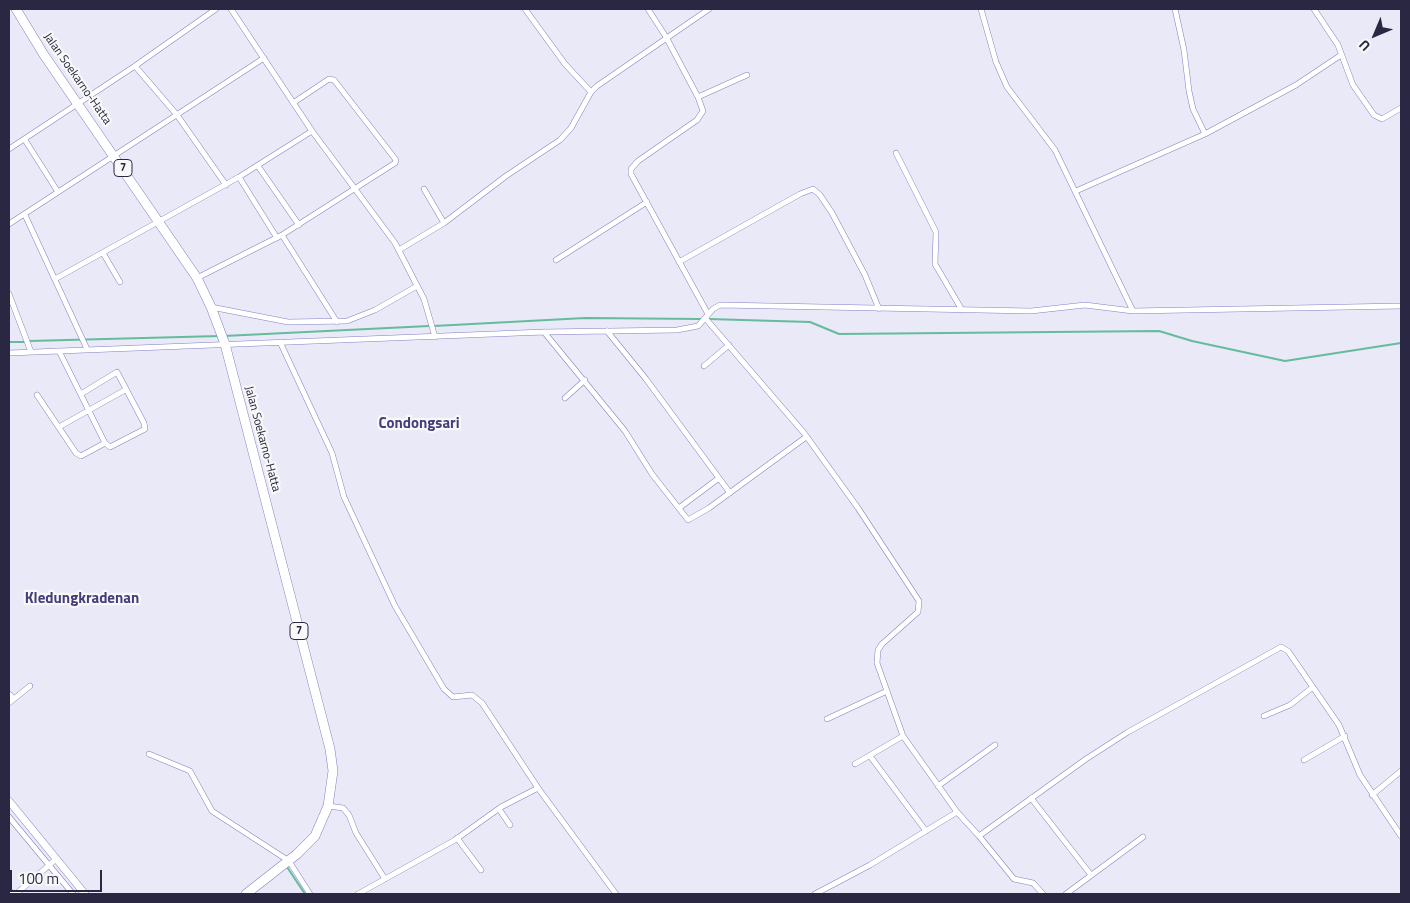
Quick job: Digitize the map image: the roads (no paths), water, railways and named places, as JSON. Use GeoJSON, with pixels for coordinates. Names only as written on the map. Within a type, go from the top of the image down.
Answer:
{"type":"FeatureCollection","features":[{"type":"Feature","properties":{"kind":"highway","name":"Jalan Soekarno-Hatta"},"geometry":{"type":"LineString","coordinates":[[16,9],[40,48],[197,278],[211,307],[223,338],[330,749],[333,771],[328,806],[315,836],[290,861],[246,894]]}},
{"type":"Feature","properties":{"kind":"main road"},"geometry":{"type":"LineString","coordinates":[[9,801],[55,860],[85,894]]}},
{"type":"Feature","properties":{"kind":"street"},"geometry":{"type":"LineString","coordinates":[[9,149],[79,104],[216,9]]}},
{"type":"Feature","properties":{"kind":"street"},"geometry":{"type":"LineString","coordinates":[[231,9],[312,131],[398,250],[424,299],[435,337]]}},
{"type":"Feature","properties":{"kind":"street"},"geometry":{"type":"LineString","coordinates":[[525,9],[538,30],[565,64],[591,92]]}},
{"type":"Feature","properties":{"kind":"street"},"geometry":{"type":"LineString","coordinates":[[648,9],[666,37],[698,97],[703,111],[697,120],[651,150],[631,169],[631,174],[707,316],[806,437],[858,508],[919,601],[918,612],[882,644],[878,650],[877,663],[903,736],[956,812],[979,836],[1014,879],[1033,883],[1044,894]]}},
{"type":"Feature","properties":{"kind":"street"},"geometry":{"type":"LineString","coordinates":[[398,250],[444,223],[506,176],[560,140],[572,128],[591,92],[666,37],[709,9]]}},
{"type":"Feature","properties":{"kind":"street"},"geometry":{"type":"LineString","coordinates":[[981,9],[994,55],[1007,87],[1055,150],[1133,310]]}},
{"type":"Feature","properties":{"kind":"street"},"geometry":{"type":"LineString","coordinates":[[1175,9],[1184,50],[1190,97],[1205,134]]}},
{"type":"Feature","properties":{"kind":"street"},"geometry":{"type":"LineString","coordinates":[[1314,9],[1334,39],[1353,85],[1378,118],[1386,118],[1401,108]]}},
{"type":"Feature","properties":{"kind":"street"},"geometry":{"type":"LineString","coordinates":[[1076,191],[1205,134],[1296,85],[1341,54]]}},
{"type":"Feature","properties":{"kind":"street"},"geometry":{"type":"LineString","coordinates":[[9,224],[264,58]]}},
{"type":"Feature","properties":{"kind":"street"},"geometry":{"type":"LineString","coordinates":[[135,66],[177,115],[226,185]]}},
{"type":"Feature","properties":{"kind":"street"},"geometry":{"type":"LineString","coordinates":[[698,97],[747,75]]}},
{"type":"Feature","properties":{"kind":"street"},"geometry":{"type":"LineString","coordinates":[[197,278],[279,237],[393,167],[396,160],[332,79],[293,103]]}},
{"type":"Feature","properties":{"kind":"street"},"geometry":{"type":"LineString","coordinates":[[55,279],[226,185],[312,131]]}},
{"type":"Feature","properties":{"kind":"street"},"geometry":{"type":"LineString","coordinates":[[25,140],[58,192]]}},
{"type":"Feature","properties":{"kind":"street"},"geometry":{"type":"LineString","coordinates":[[896,153],[936,232],[936,264],[962,310]]}},
{"type":"Feature","properties":{"kind":"street"},"geometry":{"type":"LineString","coordinates":[[258,166],[299,225]]}},
{"type":"Feature","properties":{"kind":"street"},"geometry":{"type":"LineString","coordinates":[[239,177],[337,322]]}},
{"type":"Feature","properties":{"kind":"street"},"geometry":{"type":"LineString","coordinates":[[424,189],[444,223]]}},
{"type":"Feature","properties":{"kind":"street"},"geometry":{"type":"LineString","coordinates":[[679,262],[800,194],[813,189],[820,194],[832,213],[865,275],[879,309]]}},
{"type":"Feature","properties":{"kind":"street"},"geometry":{"type":"LineString","coordinates":[[556,260],[647,202]]}},
{"type":"Feature","properties":{"kind":"street"},"geometry":{"type":"LineString","coordinates":[[25,215],[87,349]]}},
{"type":"Feature","properties":{"kind":"street"},"geometry":{"type":"LineString","coordinates":[[102,253],[120,282]]}},
{"type":"Feature","properties":{"kind":"street"},"geometry":{"type":"LineString","coordinates":[[211,307],[288,322],[337,322],[362,317],[417,286]]}},
{"type":"Feature","properties":{"kind":"street"},"geometry":{"type":"LineString","coordinates":[[9,294],[32,352]]}},
{"type":"Feature","properties":{"kind":"street"},"geometry":{"type":"LineString","coordinates":[[9,353],[60,351],[223,338],[280,342],[544,332],[677,330],[698,326],[720,305],[1031,311],[1084,305],[1133,310],[1401,306]]}},
{"type":"Feature","properties":{"kind":"street"},"geometry":{"type":"LineString","coordinates":[[607,331],[646,379],[730,493]]}},
{"type":"Feature","properties":{"kind":"street"},"geometry":{"type":"LineString","coordinates":[[544,332],[625,431],[652,474],[690,521],[806,437]]}},
{"type":"Feature","properties":{"kind":"street"},"geometry":{"type":"LineString","coordinates":[[280,342],[332,453],[344,497],[395,606],[444,689],[453,697],[466,694],[476,697],[538,788],[616,894]]}},
{"type":"Feature","properties":{"kind":"street"},"geometry":{"type":"LineString","coordinates":[[704,366],[729,345]]}},
{"type":"Feature","properties":{"kind":"street"},"geometry":{"type":"LineString","coordinates":[[60,351],[106,443],[110,447],[145,428],[116,372],[82,394]]}},
{"type":"Feature","properties":{"kind":"street"},"geometry":{"type":"LineString","coordinates":[[565,398],[585,380]]}},
{"type":"Feature","properties":{"kind":"street"},"geometry":{"type":"LineString","coordinates":[[59,427],[125,390]]}},
{"type":"Feature","properties":{"kind":"street"},"geometry":{"type":"LineString","coordinates":[[37,395],[76,453],[80,456],[106,443]]}},
{"type":"Feature","properties":{"kind":"street"},"geometry":{"type":"LineString","coordinates":[[679,508],[719,478]]}},
{"type":"Feature","properties":{"kind":"street"},"geometry":{"type":"LineString","coordinates":[[979,836],[1128,732],[1276,648],[1281,647],[1288,651],[1345,736],[1360,774],[1372,795],[1401,836]]}},
{"type":"Feature","properties":{"kind":"street"},"geometry":{"type":"LineString","coordinates":[[9,703],[30,686]]}},
{"type":"Feature","properties":{"kind":"street"},"geometry":{"type":"LineString","coordinates":[[1264,716],[1290,705],[1313,687]]}},
{"type":"Feature","properties":{"kind":"street"},"geometry":{"type":"LineString","coordinates":[[827,719],[887,691]]}},
{"type":"Feature","properties":{"kind":"street"},"geometry":{"type":"LineString","coordinates":[[9,694],[14,699]]}},
{"type":"Feature","properties":{"kind":"street"},"geometry":{"type":"LineString","coordinates":[[855,764],[903,736]]}},
{"type":"Feature","properties":{"kind":"street"},"geometry":{"type":"LineString","coordinates":[[1304,760],[1345,736]]}},
{"type":"Feature","properties":{"kind":"street"},"geometry":{"type":"LineString","coordinates":[[938,786],[995,745]]}},
{"type":"Feature","properties":{"kind":"street"},"geometry":{"type":"LineString","coordinates":[[149,754],[190,770],[212,811],[290,861],[310,894]]}},
{"type":"Feature","properties":{"kind":"street"},"geometry":{"type":"LineString","coordinates":[[870,756],[926,830]]}},
{"type":"Feature","properties":{"kind":"street"},"geometry":{"type":"LineString","coordinates":[[1372,795],[1401,771]]}},
{"type":"Feature","properties":{"kind":"street"},"geometry":{"type":"LineString","coordinates":[[358,894],[457,838],[499,809],[538,788]]}},
{"type":"Feature","properties":{"kind":"street"},"geometry":{"type":"LineString","coordinates":[[1031,798],[1091,875]]}},
{"type":"Feature","properties":{"kind":"street"},"geometry":{"type":"LineString","coordinates":[[328,806],[343,808],[349,815],[356,833],[385,879]]}},
{"type":"Feature","properties":{"kind":"street"},"geometry":{"type":"LineString","coordinates":[[499,809],[510,824]]}},
{"type":"Feature","properties":{"kind":"street"},"geometry":{"type":"LineString","coordinates":[[815,894],[870,865],[956,812]]}},
{"type":"Feature","properties":{"kind":"street"},"geometry":{"type":"LineString","coordinates":[[9,816],[73,894]]}},
{"type":"Feature","properties":{"kind":"street"},"geometry":{"type":"LineString","coordinates":[[1066,894],[1143,837]]}},
{"type":"Feature","properties":{"kind":"street"},"geometry":{"type":"LineString","coordinates":[[457,838],[481,870]]}},
{"type":"Feature","properties":{"kind":"street"},"geometry":{"type":"LineString","coordinates":[[9,890],[14,894],[55,860]]}},
{"type":"Feature","properties":{"kind":"waterway"},"geometry":{"type":"LineString","coordinates":[[434,326],[585,318],[702,319]]}},
{"type":"Feature","properties":{"kind":"waterway"},"geometry":{"type":"LineString","coordinates":[[709,319],[810,322],[839,334],[1159,331],[1192,341],[1285,361],[1401,343]]}},
{"type":"Feature","properties":{"kind":"waterway"},"geometry":{"type":"LineString","coordinates":[[224,336],[429,326]]}},
{"type":"Feature","properties":{"kind":"waterway"},"geometry":{"type":"LineString","coordinates":[[29,341],[220,336]]}},
{"type":"Feature","properties":{"kind":"waterway"},"geometry":{"type":"LineString","coordinates":[[9,342],[25,342]]}},
{"type":"Feature","properties":{"kind":"waterway"},"geometry":{"type":"LineString","coordinates":[[287,867],[305,894]]}},
{"type":"Feature","properties":{"kind":"district","name":"Condongsari"},"geometry":{"type":"Point","coordinates":[419,424]}},
{"type":"Feature","properties":{"kind":"district","name":"Kledungkradenan"},"geometry":{"type":"Point","coordinates":[82,599]}}]}
